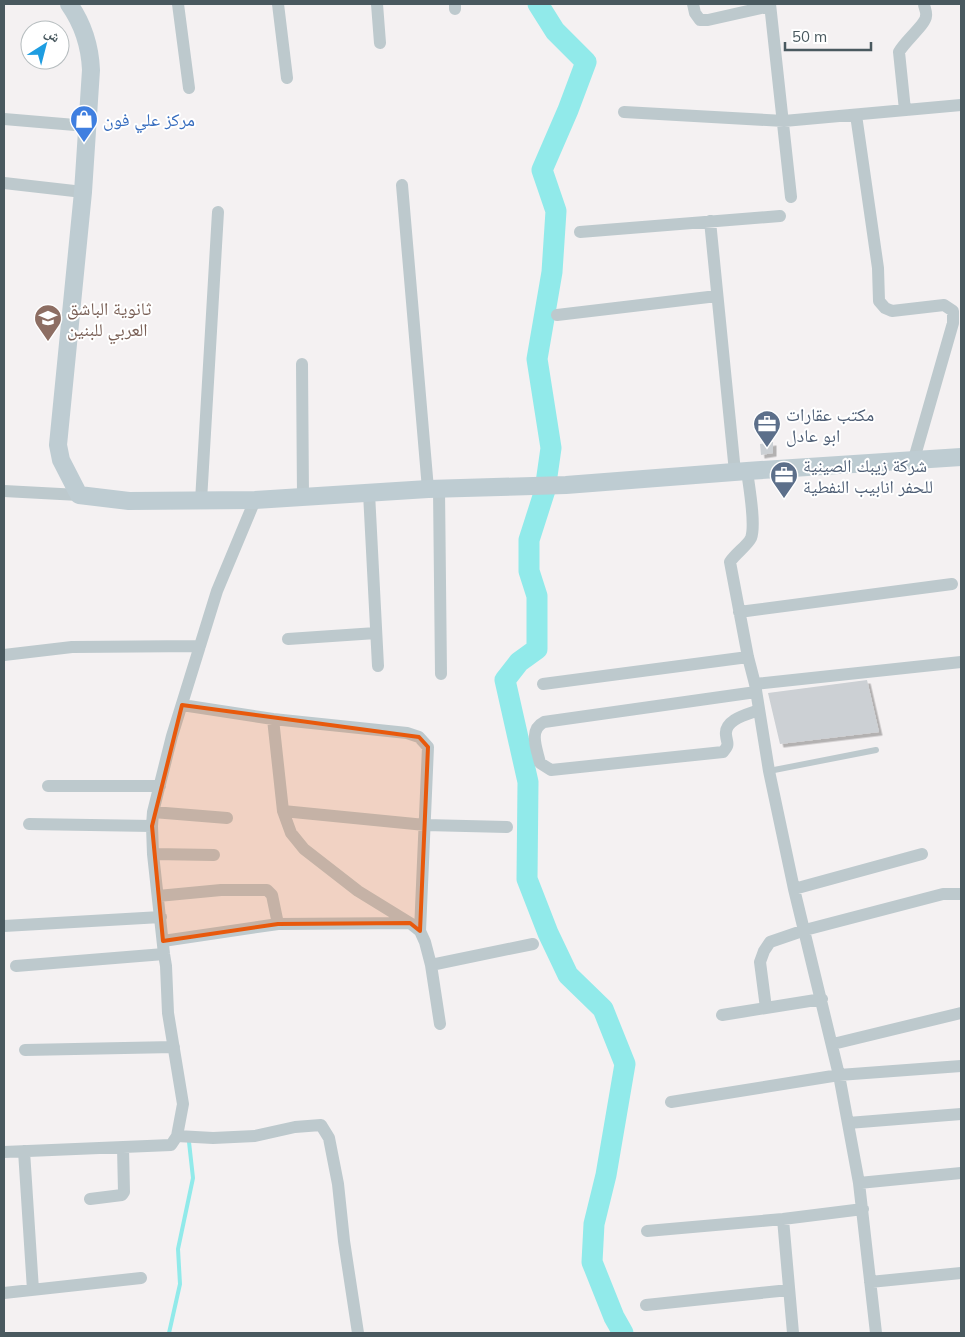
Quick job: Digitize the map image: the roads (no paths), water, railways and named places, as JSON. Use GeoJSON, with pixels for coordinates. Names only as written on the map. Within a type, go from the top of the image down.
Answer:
{"type":"FeatureCollection","features":[{"type":"Feature","properties":{"kind":"main road"},"geometry":{"type":"LineString","coordinates":[[69,4],[81,24],[87,39],[90,56],[83,192],[58,445],[61,460],[78,495],[129,501],[256,500],[433,489],[566,485],[741,471],[961,457]]}},
{"type":"Feature","properties":{"kind":"street"},"geometry":{"type":"LineString","coordinates":[[178,4],[190,88]]}},
{"type":"Feature","properties":{"kind":"street"},"geometry":{"type":"LineString","coordinates":[[278,4],[287,78]]}},
{"type":"Feature","properties":{"kind":"street"},"geometry":{"type":"LineString","coordinates":[[377,4],[380,43]]}},
{"type":"Feature","properties":{"kind":"street"},"geometry":{"type":"LineString","coordinates":[[693,4],[695,13],[700,20],[708,20],[770,5],[791,197]]}},
{"type":"Feature","properties":{"kind":"street"},"geometry":{"type":"LineString","coordinates":[[905,110],[899,52],[903,44],[924,23],[926,15],[924,4]]}},
{"type":"Feature","properties":{"kind":"street"},"geometry":{"type":"LineString","coordinates":[[624,112],[784,121],[961,105]]}},
{"type":"Feature","properties":{"kind":"street"},"geometry":{"type":"LineString","coordinates":[[856,115],[878,268],[879,301],[885,308],[892,311],[944,305],[953,311],[955,336],[914,459]]}},
{"type":"Feature","properties":{"kind":"street"},"geometry":{"type":"LineString","coordinates":[[4,119],[87,126]]}},
{"type":"Feature","properties":{"kind":"street"},"geometry":{"type":"LineString","coordinates":[[4,183],[83,192]]}},
{"type":"Feature","properties":{"kind":"street"},"geometry":{"type":"LineString","coordinates":[[402,185],[433,489],[441,674]]}},
{"type":"Feature","properties":{"kind":"street"},"geometry":{"type":"LineString","coordinates":[[201,501],[218,212]]}},
{"type":"Feature","properties":{"kind":"street"},"geometry":{"type":"LineString","coordinates":[[580,232],[780,216]]}},
{"type":"Feature","properties":{"kind":"street"},"geometry":{"type":"LineString","coordinates":[[710,221],[741,471],[752,528],[750,540],[735,554],[730,562],[748,657],[756,688],[769,771],[794,889],[839,1075],[863,1209],[876,1333]]}},
{"type":"Feature","properties":{"kind":"street"},"geometry":{"type":"LineString","coordinates":[[557,315],[718,296]]}},
{"type":"Feature","properties":{"kind":"street"},"geometry":{"type":"LineString","coordinates":[[302,364],[302,497]]}},
{"type":"Feature","properties":{"kind":"street"},"geometry":{"type":"LineString","coordinates":[[4,491],[78,495]]}},
{"type":"Feature","properties":{"kind":"street"},"geometry":{"type":"LineString","coordinates":[[369,493],[378,666]]}},
{"type":"Feature","properties":{"kind":"street"},"geometry":{"type":"LineString","coordinates":[[4,1152],[171,1145],[177,1136],[184,1104],[168,1013],[166,966],[153,854],[153,812],[182,705],[217,591],[256,500]]}},
{"type":"Feature","properties":{"kind":"street"},"geometry":{"type":"LineString","coordinates":[[739,612],[952,584]]}},
{"type":"Feature","properties":{"kind":"street"},"geometry":{"type":"LineString","coordinates":[[288,639],[376,633]]}},
{"type":"Feature","properties":{"kind":"street"},"geometry":{"type":"LineString","coordinates":[[4,655],[72,647],[200,646]]}},
{"type":"Feature","properties":{"kind":"street"},"geometry":{"type":"LineString","coordinates":[[543,684],[748,657]]}},
{"type":"Feature","properties":{"kind":"street"},"geometry":{"type":"LineString","coordinates":[[759,710],[730,723],[726,734],[729,742],[723,752],[551,770],[540,763],[534,737],[538,725],[544,722],[756,688],[961,662]]}},
{"type":"Feature","properties":{"kind":"street"},"geometry":{"type":"LineString","coordinates":[[182,705],[273,719],[406,733],[418,737],[428,747],[425,825],[415,927]]}},
{"type":"Feature","properties":{"kind":"street"},"geometry":{"type":"LineString","coordinates":[[273,719],[283,811],[291,833],[304,849],[358,891],[415,927],[425,942],[431,965],[440,1024]]}},
{"type":"Feature","properties":{"kind":"street"},"geometry":{"type":"LineString","coordinates":[[48,786],[160,786]]}},
{"type":"Feature","properties":{"kind":"street"},"geometry":{"type":"LineString","coordinates":[[283,811],[425,825],[507,827]]}},
{"type":"Feature","properties":{"kind":"street"},"geometry":{"type":"LineString","coordinates":[[153,812],[227,818]]}},
{"type":"Feature","properties":{"kind":"street"},"geometry":{"type":"LineString","coordinates":[[30,824],[152,826]]}},
{"type":"Feature","properties":{"kind":"street"},"geometry":{"type":"LineString","coordinates":[[153,854],[214,855]]}},
{"type":"Feature","properties":{"kind":"street"},"geometry":{"type":"LineString","coordinates":[[794,889],[922,854]]}},
{"type":"Feature","properties":{"kind":"street"},"geometry":{"type":"LineString","coordinates":[[158,896],[221,890],[267,890],[272,895],[278,924]]}},
{"type":"Feature","properties":{"kind":"street"},"geometry":{"type":"LineString","coordinates":[[766,1008],[760,962],[770,942],[805,930],[943,894],[961,894]]}},
{"type":"Feature","properties":{"kind":"street"},"geometry":{"type":"LineString","coordinates":[[4,926],[161,917]]}},
{"type":"Feature","properties":{"kind":"street"},"geometry":{"type":"LineString","coordinates":[[16,966],[163,948],[278,924],[415,927]]}},
{"type":"Feature","properties":{"kind":"street"},"geometry":{"type":"LineString","coordinates":[[431,965],[533,944]]}},
{"type":"Feature","properties":{"kind":"street"},"geometry":{"type":"LineString","coordinates":[[722,1015],[822,999]]}},
{"type":"Feature","properties":{"kind":"street"},"geometry":{"type":"LineString","coordinates":[[833,1044],[961,1013]]}},
{"type":"Feature","properties":{"kind":"street"},"geometry":{"type":"LineString","coordinates":[[25,1050],[174,1047]]}},
{"type":"Feature","properties":{"kind":"street"},"geometry":{"type":"LineString","coordinates":[[670,1102],[839,1075],[961,1066]]}},
{"type":"Feature","properties":{"kind":"street"},"geometry":{"type":"LineString","coordinates":[[848,1123],[961,1114]]}},
{"type":"Feature","properties":{"kind":"street"},"geometry":{"type":"LineString","coordinates":[[177,1136],[213,1138],[255,1136],[295,1127],[321,1125],[329,1138],[336,1175],[358,1333]]}},
{"type":"Feature","properties":{"kind":"street"},"geometry":{"type":"LineString","coordinates":[[90,1199],[122,1195],[124,1192],[123,1147]]}},
{"type":"Feature","properties":{"kind":"street"},"geometry":{"type":"LineString","coordinates":[[24,1151],[34,1290]]}},
{"type":"Feature","properties":{"kind":"street"},"geometry":{"type":"LineString","coordinates":[[859,1183],[961,1173]]}},
{"type":"Feature","properties":{"kind":"street"},"geometry":{"type":"LineString","coordinates":[[647,1231],[783,1219],[863,1209]]}},
{"type":"Feature","properties":{"kind":"street"},"geometry":{"type":"LineString","coordinates":[[783,1219],[793,1333]]}},
{"type":"Feature","properties":{"kind":"street"},"geometry":{"type":"LineString","coordinates":[[870,1282],[961,1273]]}},
{"type":"Feature","properties":{"kind":"street"},"geometry":{"type":"LineString","coordinates":[[4,1293],[141,1278]]}},
{"type":"Feature","properties":{"kind":"street"},"geometry":{"type":"LineString","coordinates":[[646,1305],[790,1290]]}},
{"type":"Feature","properties":{"kind":"lane"},"geometry":{"type":"LineString","coordinates":[[769,771],[876,750]]}},
{"type":"Feature","properties":{"kind":"waterway"},"geometry":{"type":"LineString","coordinates":[[538,4],[555,31],[586,62],[542,170],[556,211],[552,272],[537,359],[551,448],[545,490],[529,540],[529,571],[537,596],[537,649],[519,662],[505,680],[528,782],[527,879],[548,933],[568,975],[603,1009],[625,1064],[606,1175],[594,1224],[592,1262],[614,1317],[623,1333]]}},
{"type":"Feature","properties":{"kind":"waterway"},"geometry":{"type":"LineString","coordinates":[[169,1333],[180,1284],[178,1249],[193,1178],[189,1142]]}},
{"type":"Feature","properties":{"kind":"place","name":"مركز علي فون"},"geometry":{"type":"Point","coordinates":[84,143]}},
{"type":"Feature","properties":{"kind":"place","name":"ثانوية الباشق العربي للبنين"},"geometry":{"type":"Point","coordinates":[48,342]}},
{"type":"Feature","properties":{"kind":"place","name":"مكتب عقارات ابو عادل"},"geometry":{"type":"Point","coordinates":[767,448]}},
{"type":"Feature","properties":{"kind":"place","name":"شركة زيبك الصينية للحفر انابيب النفطية"},"geometry":{"type":"Point","coordinates":[784,499]}}]}
